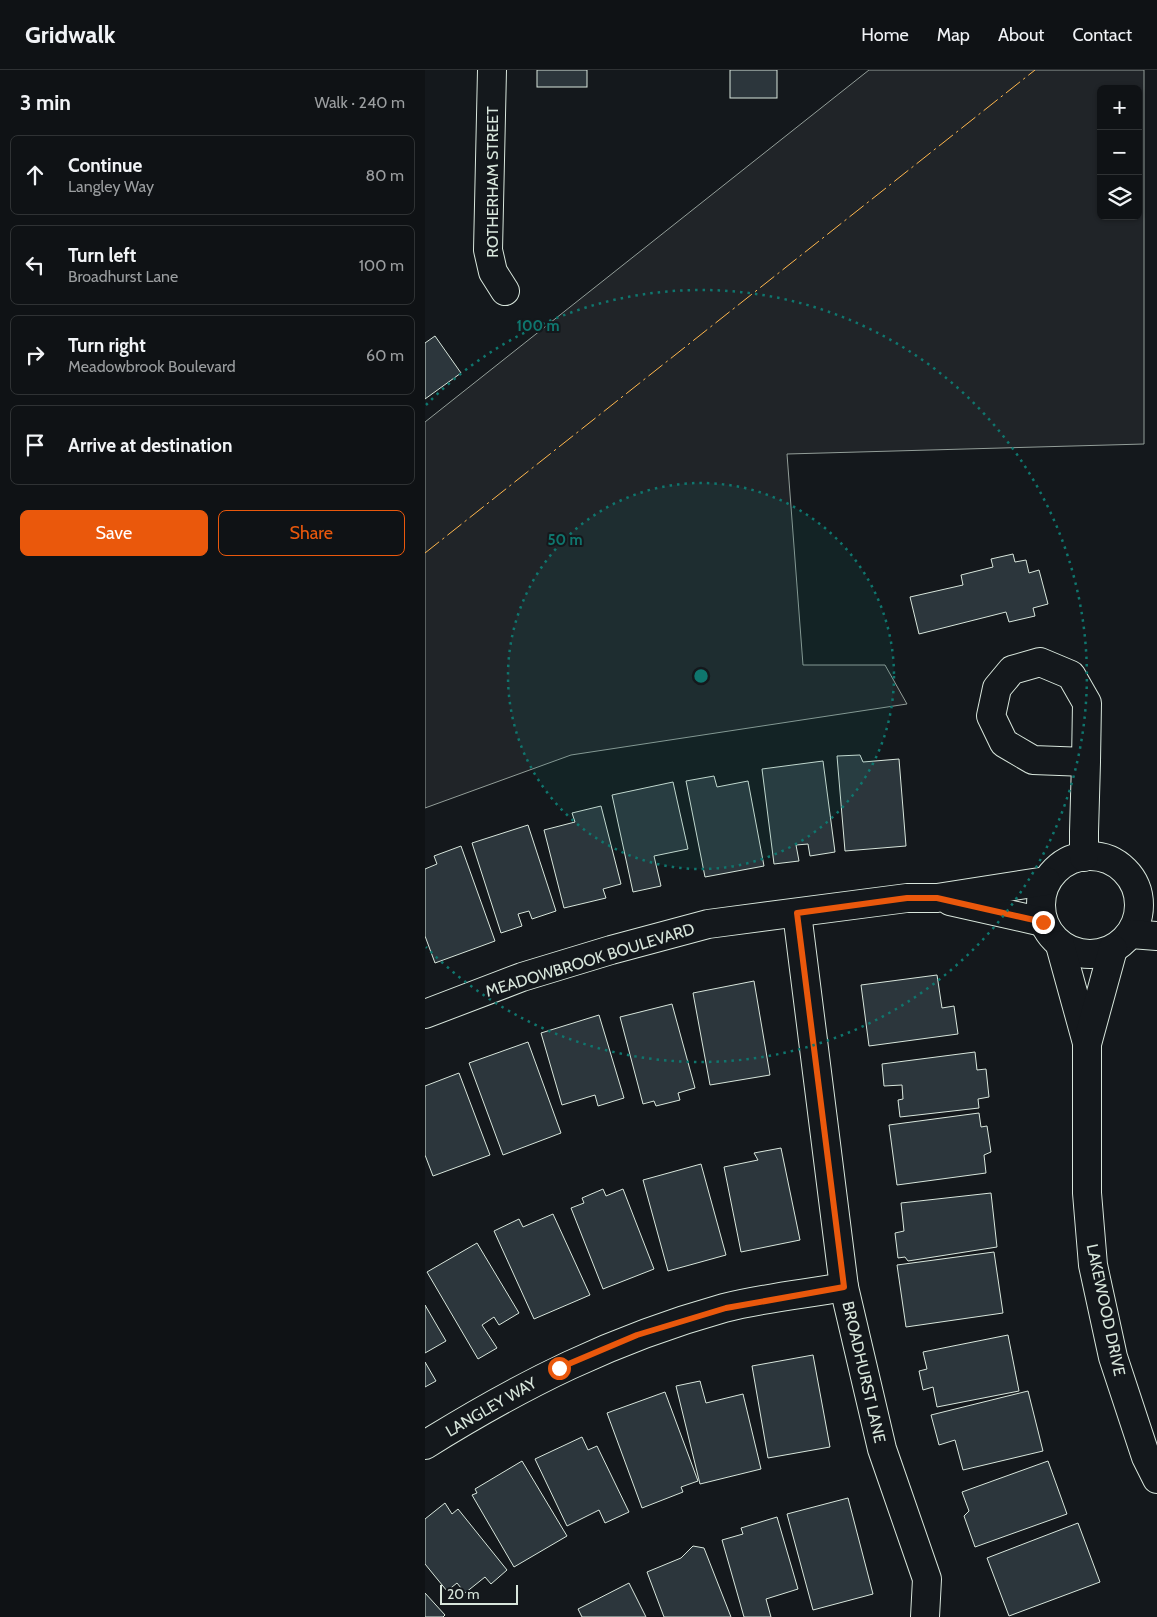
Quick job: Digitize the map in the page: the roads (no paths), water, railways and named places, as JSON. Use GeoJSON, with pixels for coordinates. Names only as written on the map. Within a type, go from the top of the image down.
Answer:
{"type":"FeatureCollection","features":[{"type":"Feature","properties":{"kind":"street","name":"ROTHERHAM STREET"},"geometry":{"type":"LineString","coordinates":[[492,70],[488,250],[493,272],[505,291]]}},
{"type":"Feature","properties":{"kind":"street"},"geometry":{"type":"LineString","coordinates":[[1084,857],[1086,762]]}},
{"type":"Feature","properties":{"kind":"street"},"geometry":{"type":"LineString","coordinates":[[1084,857],[1107,859],[1120,866],[1148,900],[1138,916],[1134,940],[1086,955],[1072,952],[1060,945],[1050,935],[1043,922],[1040,909],[1041,895],[1046,881],[1055,870],[1066,862],[1084,857]]}},
{"type":"Feature","properties":{"kind":"street","name":"MEADOWBROOK BOULEVARD"},"geometry":{"type":"LineString","coordinates":[[425,1014],[522,977],[611,950],[708,924],[907,898],[937,898],[1046,881]]}},
{"type":"Feature","properties":{"kind":"street","name":"MEADOWBROOK BOULEVARD"},"geometry":{"type":"LineString","coordinates":[[937,898],[1043,922]]}},
{"type":"Feature","properties":{"kind":"street","name":"BROADHURST LANE"},"geometry":{"type":"LineString","coordinates":[[797,913],[844,1287],[882,1449],[927,1579],[925,1617]]}},
{"type":"Feature","properties":{"kind":"street","name":"LAKEWOOD DRIVE"},"geometry":{"type":"LineString","coordinates":[[1087,1044],[1134,940]]}},
{"type":"Feature","properties":{"kind":"street","name":"LAKEWOOD DRIVE"},"geometry":{"type":"LineString","coordinates":[[1060,945],[1087,1044],[1087,1193],[1093,1265],[1113,1357],[1146,1457],[1157,1479]]}},
{"type":"Feature","properties":{"kind":"street","name":"LANGLEY WAY"},"geometry":{"type":"LineString","coordinates":[[425,1445],[474,1414],[559,1368],[637,1335],[726,1308],[844,1287]]}}]}
